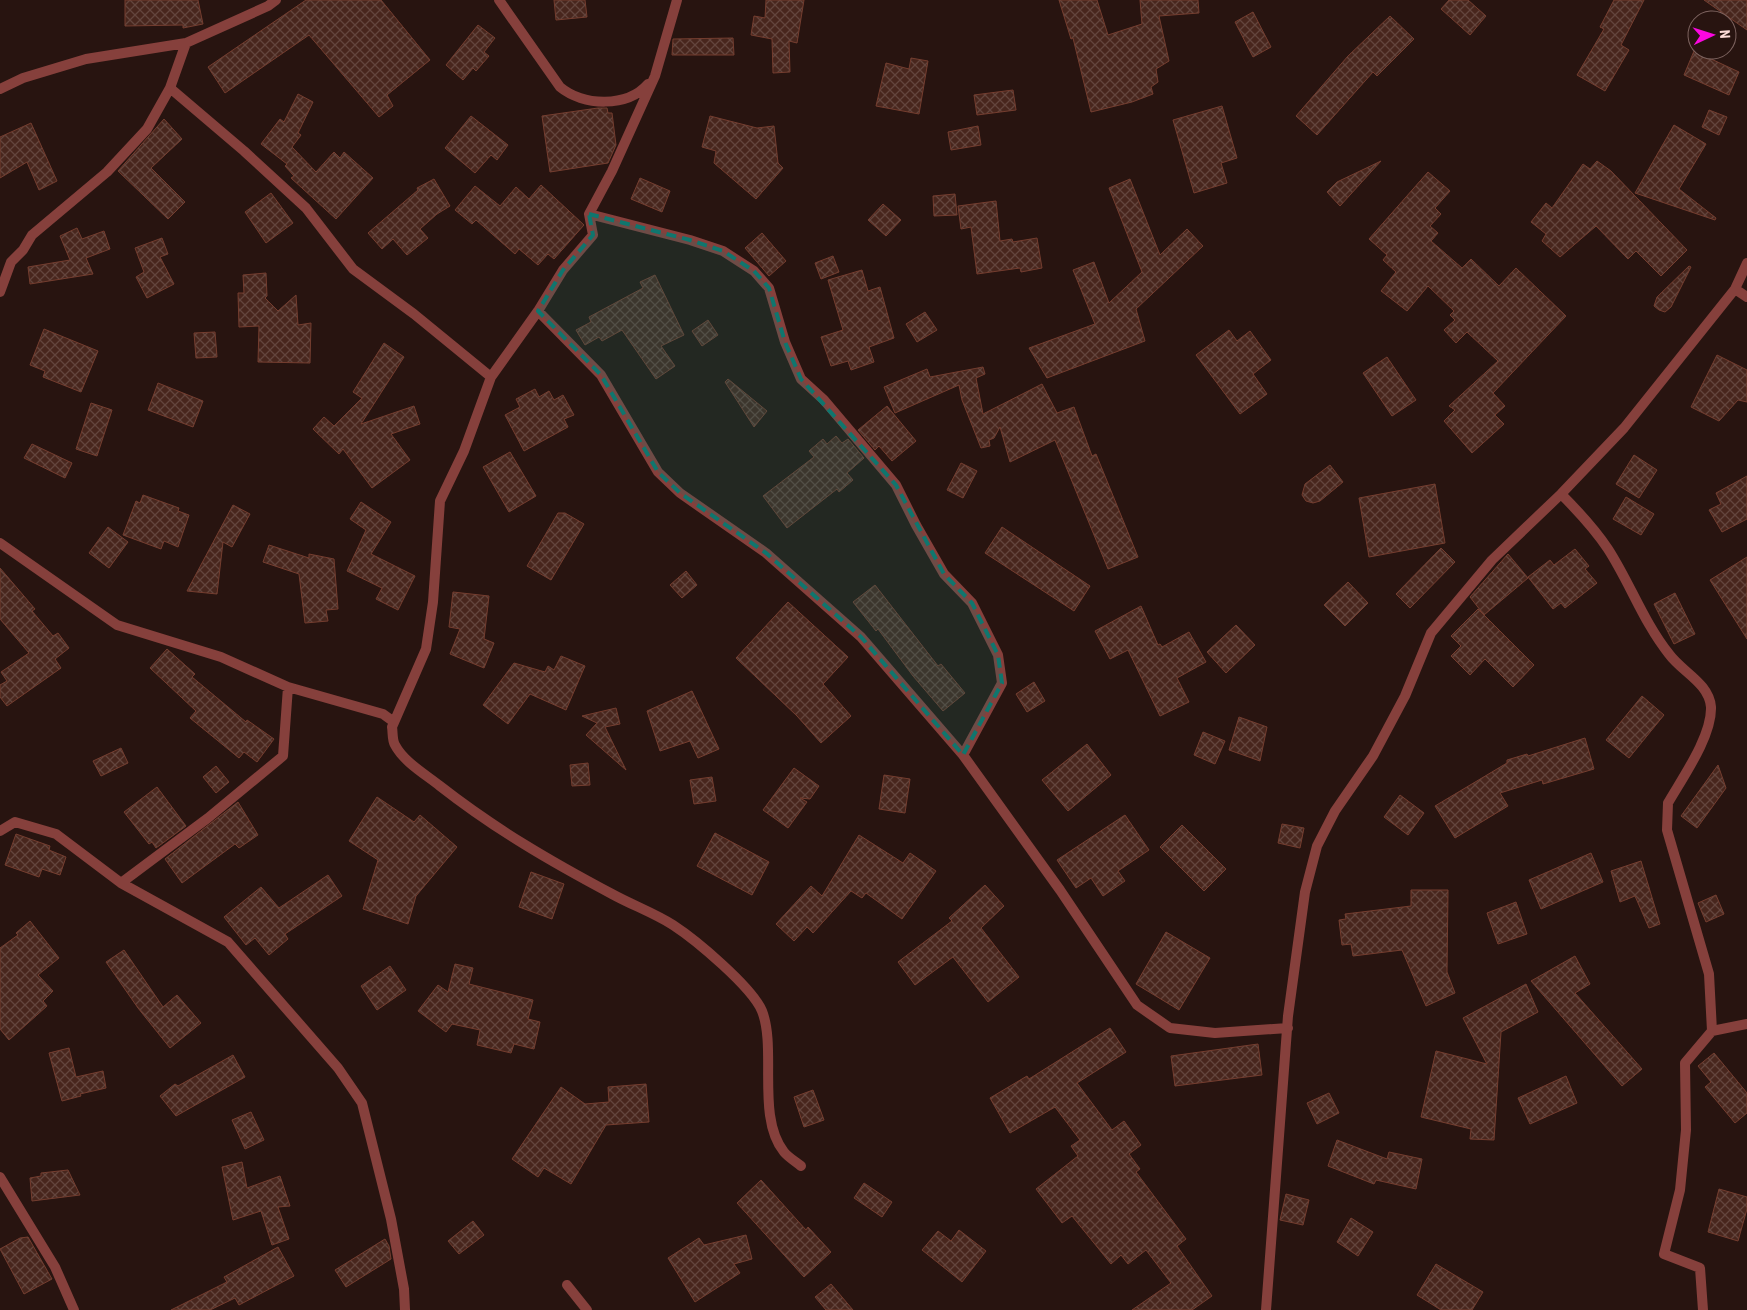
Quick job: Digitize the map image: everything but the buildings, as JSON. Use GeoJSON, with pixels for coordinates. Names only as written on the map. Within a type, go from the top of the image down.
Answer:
{"type":"FeatureCollection","features":[{"type":"Feature","properties":{"kind":"street"},"geometry":{"type":"LineString","coordinates":[[0,88],[22,78],[86,59],[186,43],[268,6],[276,0]]}},
{"type":"Feature","properties":{"kind":"street"},"geometry":{"type":"LineString","coordinates":[[499,0],[560,87],[570,96],[586,102],[616,100],[640,93],[655,76]]}},
{"type":"Feature","properties":{"kind":"street"},"geometry":{"type":"LineString","coordinates":[[677,0],[655,76],[612,172],[589,214],[593,235],[564,270],[538,311],[491,377],[464,451],[440,501],[433,602],[426,649],[392,727],[394,744],[406,759],[454,797],[523,846],[673,925],[710,953],[739,980],[762,1011],[766,1035],[767,1085],[775,1134],[784,1152],[801,1166]]}},
{"type":"Feature","properties":{"kind":"street"},"geometry":{"type":"LineString","coordinates":[[0,292],[11,262],[23,250],[32,235],[107,172],[147,129],[170,88],[186,43]]}},
{"type":"Feature","properties":{"kind":"street"},"geometry":{"type":"LineString","coordinates":[[170,88],[244,151],[306,208],[353,269],[414,314],[491,377]]}},
{"type":"Feature","properties":{"kind":"street"},"geometry":{"type":"LineString","coordinates":[[589,214],[690,240],[723,251],[754,271],[769,288],[785,342],[801,379],[824,400],[896,485],[944,574],[972,603],[998,655],[1002,684],[963,755]]}},
{"type":"Feature","properties":{"kind":"street"},"geometry":{"type":"LineString","coordinates":[[1266,1310],[1288,1028],[1305,892],[1316,846],[1335,811],[1373,756],[1405,696],[1431,634],[1492,560],[1624,428],[1735,289],[1747,263]]}},
{"type":"Feature","properties":{"kind":"street"},"geometry":{"type":"LineString","coordinates":[[1735,289],[1747,297]]}},
{"type":"Feature","properties":{"kind":"street"},"geometry":{"type":"LineString","coordinates":[[538,311],[601,375],[620,411],[658,472],[680,493],[766,553],[861,638],[963,755],[1060,890],[1137,1005],[1170,1028],[1215,1033],[1288,1028]]}},
{"type":"Feature","properties":{"kind":"street"},"geometry":{"type":"LineString","coordinates":[[1560,494],[1585,518],[1607,549],[1662,645],[1708,695],[1711,718],[1707,732],[1668,803],[1666,815],[1667,830],[1709,974],[1712,1031]]}},
{"type":"Feature","properties":{"kind":"street"},"geometry":{"type":"LineString","coordinates":[[0,544],[117,625],[221,657],[288,687],[383,714],[394,722]]}},
{"type":"Feature","properties":{"kind":"street"},"geometry":{"type":"LineString","coordinates":[[121,883],[208,818],[283,756],[288,687]]}},
{"type":"Feature","properties":{"kind":"street"},"geometry":{"type":"LineString","coordinates":[[0,831],[15,822],[56,834],[121,883],[228,942],[338,1068],[362,1102],[391,1219],[404,1289],[405,1310]]}},
{"type":"Feature","properties":{"kind":"street"},"geometry":{"type":"LineString","coordinates":[[1703,1310],[1700,1268],[1664,1254],[1680,1190],[1686,1130],[1685,1063],[1712,1031],[1747,1024]]}},
{"type":"Feature","properties":{"kind":"street"},"geometry":{"type":"LineString","coordinates":[[0,1177],[55,1267],[74,1310]]}},
{"type":"Feature","properties":{"kind":"street"},"geometry":{"type":"LineString","coordinates":[[566,1285],[587,1310]]}},
{"type":"Feature","properties":{"kind":"highlighted area"},"geometry":{"type":"Polygon","coordinates":[[[589,214],[690,240],[723,251],[754,271],[769,288],[785,342],[801,379],[896,485],[944,574],[972,603],[998,655],[1002,683],[963,755],[861,637],[766,553],[680,493],[658,472],[601,375],[538,311],[563,270],[593,235],[589,214]]]}}]}
